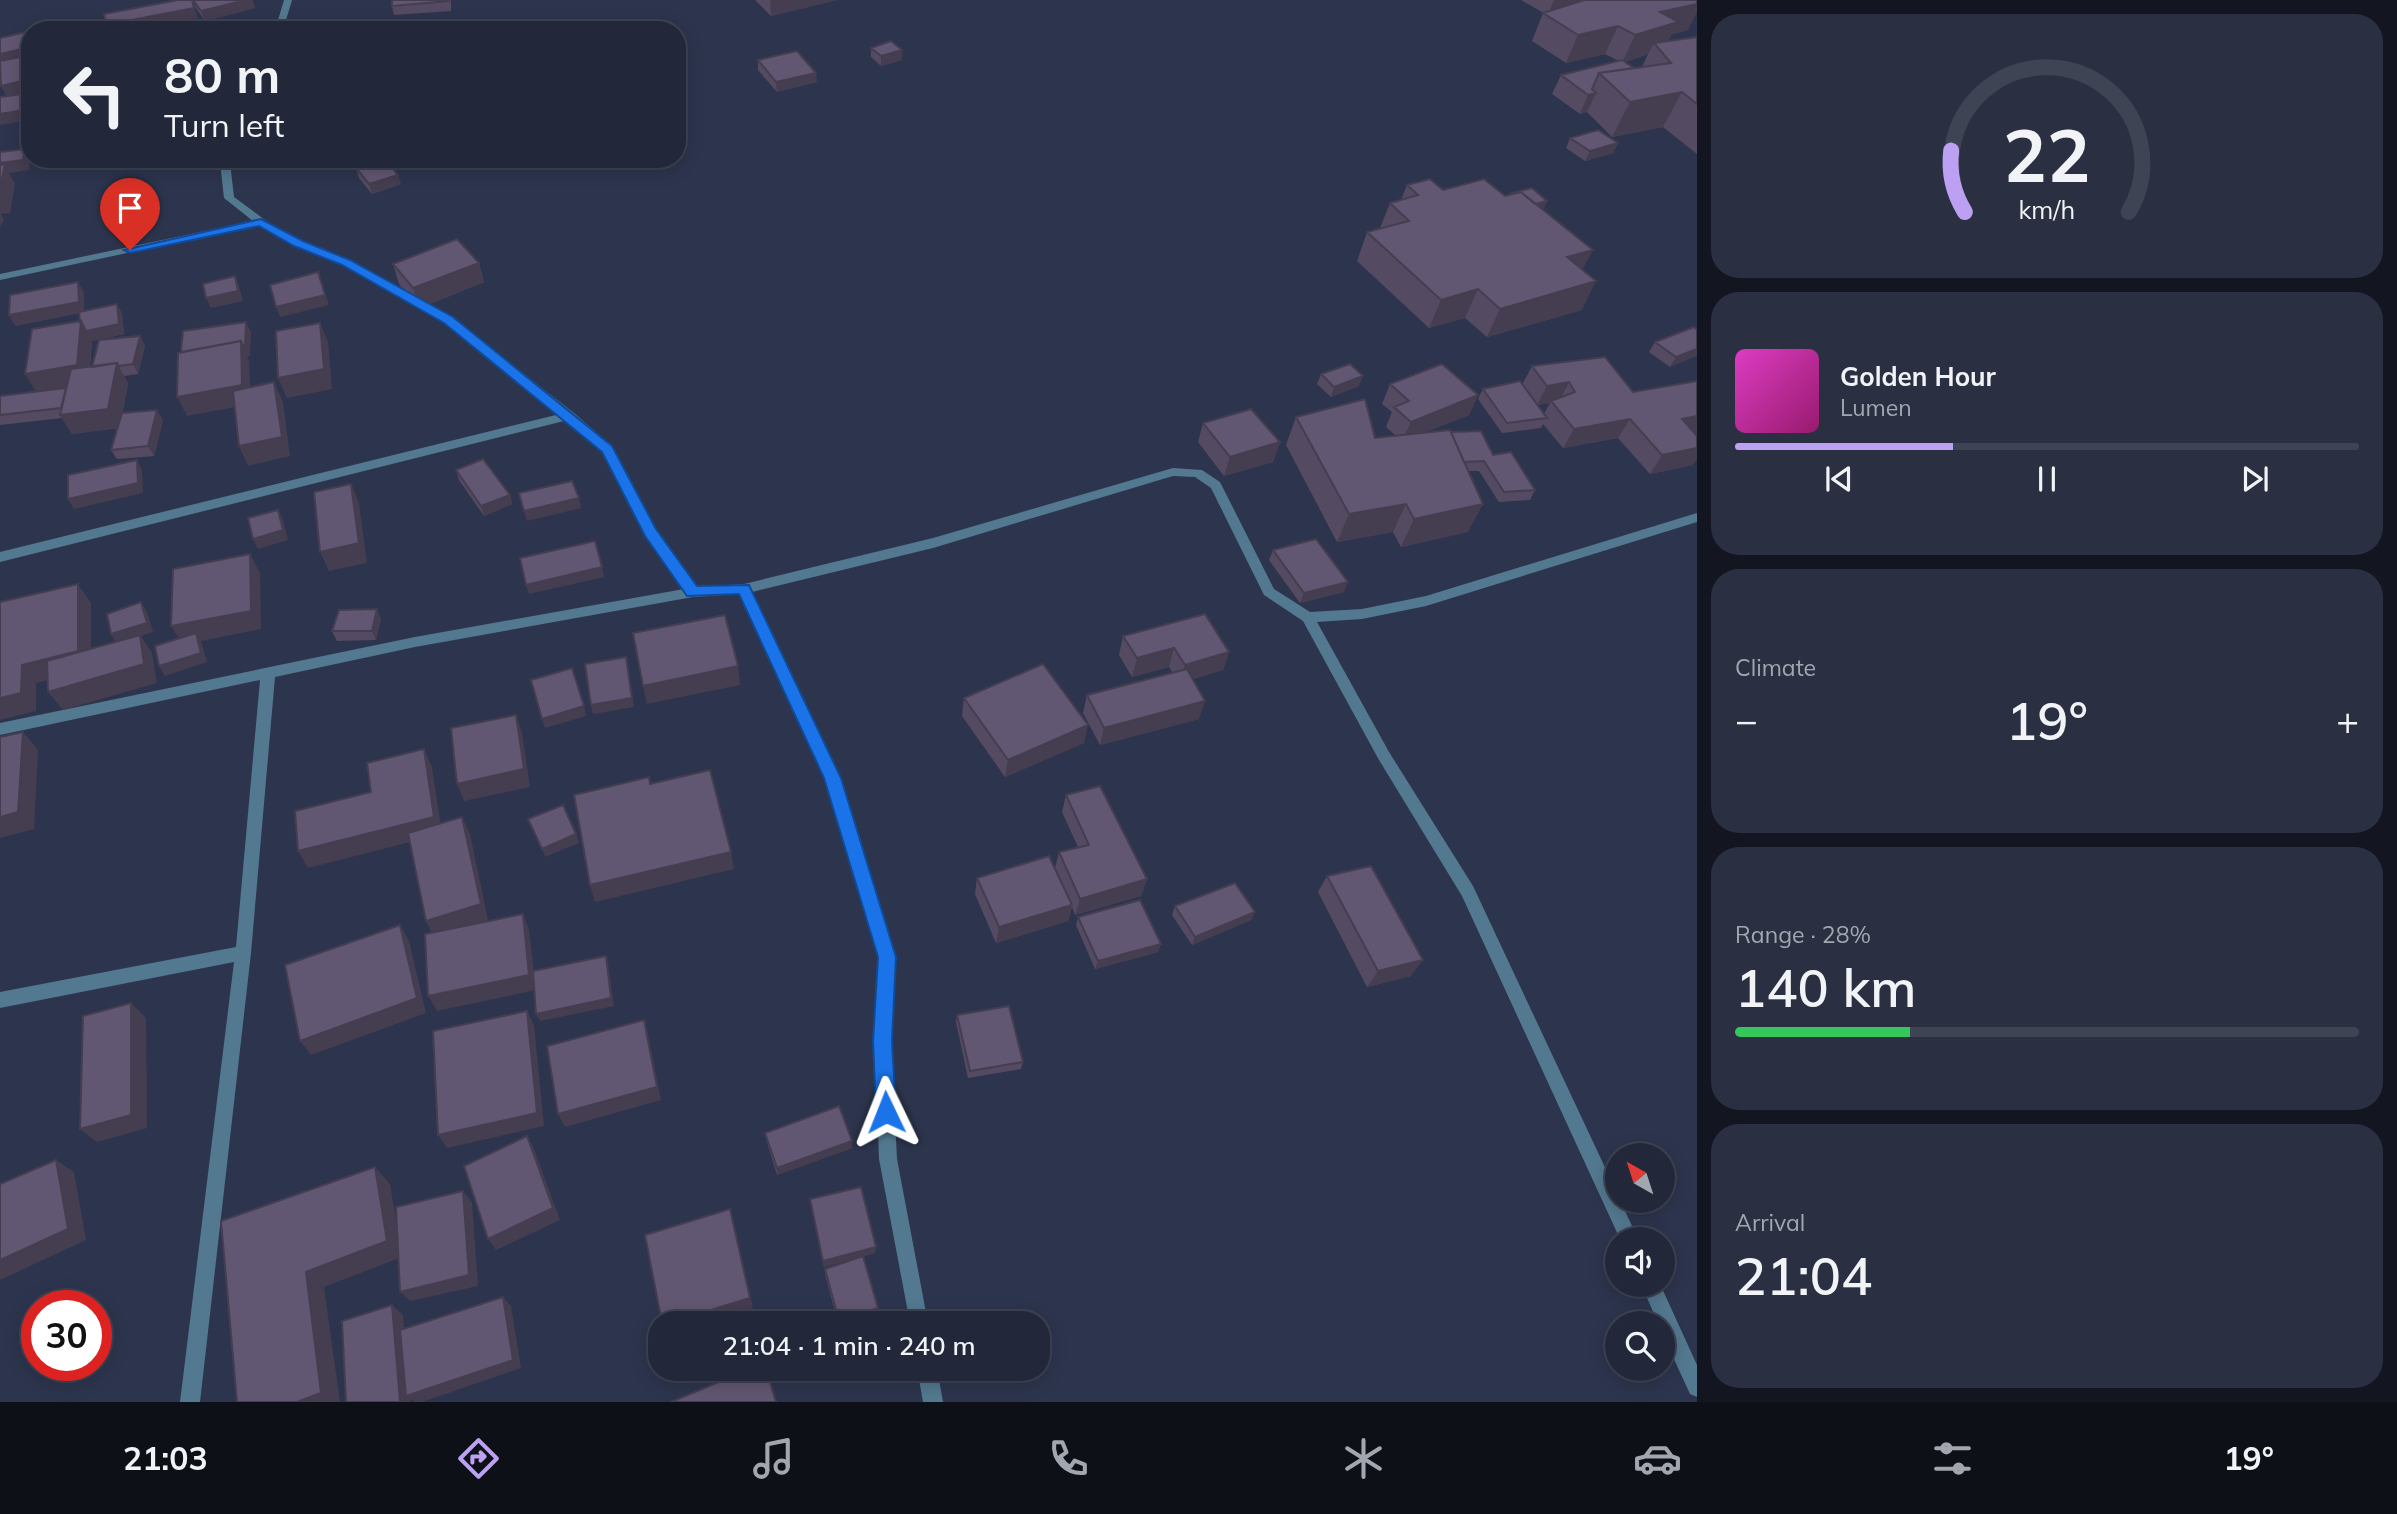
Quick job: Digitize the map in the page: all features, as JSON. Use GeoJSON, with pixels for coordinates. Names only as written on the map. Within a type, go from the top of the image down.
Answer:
{"type":"FeatureCollection","features":[{"type":"Feature","properties":{"kind":"street"},"geometry":{"type":"LineString","coordinates":[[282,21],[288,0]]}},
{"type":"Feature","properties":{"kind":"street"},"geometry":{"type":"LineString","coordinates":[[227,168],[229,198],[261,222],[298,244],[346,263],[448,320],[608,449],[650,532],[693,592]]}},
{"type":"Feature","properties":{"kind":"street"},"geometry":{"type":"LineString","coordinates":[[0,277],[261,222]]}},
{"type":"Feature","properties":{"kind":"street"},"geometry":{"type":"LineString","coordinates":[[0,556],[570,416]]}},
{"type":"Feature","properties":{"kind":"street"},"geometry":{"type":"LineString","coordinates":[[0,729],[415,642],[693,592],[744,589],[933,543],[1173,471],[1198,473],[1216,485],[1269,592],[1308,617],[1384,756],[1468,891],[1623,1227]]}},
{"type":"Feature","properties":{"kind":"street"},"geometry":{"type":"LineString","coordinates":[[1308,617],[1362,614],[1426,601],[1697,517]]}},
{"type":"Feature","properties":{"kind":"street"},"geometry":{"type":"LineString","coordinates":[[744,589],[832,778],[887,957],[883,1041],[888,1159],[917,1311]]}},
{"type":"Feature","properties":{"kind":"street"},"geometry":{"type":"LineString","coordinates":[[190,1402],[243,953],[268,673]]}},
{"type":"Feature","properties":{"kind":"street"},"geometry":{"type":"LineString","coordinates":[[0,1000],[243,953]]}},
{"type":"Feature","properties":{"kind":"street"},"geometry":{"type":"LineString","coordinates":[[1656,1297],[1697,1387]]}},
{"type":"Feature","properties":{"kind":"street"},"geometry":{"type":"LineString","coordinates":[[929,1381],[933,1402]]}},
{"type":"Feature","properties":{"kind":"building"},"geometry":{"type":"Polygon","coordinates":[[[178,0],[192,0],[194,8],[127,21],[105,21],[104,14],[178,0]]]}},
{"type":"Feature","properties":{"kind":"building"},"geometry":{"type":"Polygon","coordinates":[[[193,0],[246,0],[201,11],[193,0]]]}},
{"type":"Feature","properties":{"kind":"building"},"geometry":{"type":"Polygon","coordinates":[[[392,0],[449,0],[449,1],[392,6],[392,0]]]}},
{"type":"Feature","properties":{"kind":"building"},"geometry":{"type":"Polygon","coordinates":[[[1584,0],[1696,0],[1697,4],[1660,12],[1678,22],[1635,35],[1618,26],[1578,35],[1543,13],[1584,0]]]}},
{"type":"Feature","properties":{"kind":"building"},"geometry":{"type":"Polygon","coordinates":[[[21,33],[21,49],[0,54],[0,38],[21,33]]]}},
{"type":"Feature","properties":{"kind":"building"},"geometry":{"type":"Polygon","coordinates":[[[1697,37],[1697,104],[1682,92],[1630,102],[1599,73],[1671,63],[1654,43],[1697,37]]]}},
{"type":"Feature","properties":{"kind":"building"},"geometry":{"type":"Polygon","coordinates":[[[891,41],[902,50],[881,56],[871,48],[891,41]]]}},
{"type":"Feature","properties":{"kind":"building"},"geometry":{"type":"Polygon","coordinates":[[[797,51],[816,73],[776,82],[758,60],[797,51]]]}},
{"type":"Feature","properties":{"kind":"building"},"geometry":{"type":"Polygon","coordinates":[[[21,57],[21,81],[1,86],[0,61],[21,57]]]}},
{"type":"Feature","properties":{"kind":"building"},"geometry":{"type":"Polygon","coordinates":[[[1622,60],[1634,68],[1599,73],[1592,89],[1596,93],[1588,95],[1561,75],[1622,60]]]}},
{"type":"Feature","properties":{"kind":"building"},"geometry":{"type":"Polygon","coordinates":[[[21,94],[21,110],[0,114],[0,97],[21,94]]]}},
{"type":"Feature","properties":{"kind":"building"},"geometry":{"type":"Polygon","coordinates":[[[1598,130],[1618,143],[1590,151],[1570,138],[1598,130]]]}},
{"type":"Feature","properties":{"kind":"building"},"geometry":{"type":"Polygon","coordinates":[[[21,149],[21,160],[0,163],[0,152],[21,149]]]}},
{"type":"Feature","properties":{"kind":"building"},"geometry":{"type":"Polygon","coordinates":[[[5,164],[0,189],[0,165],[5,164]]]}},
{"type":"Feature","properties":{"kind":"building"},"geometry":{"type":"Polygon","coordinates":[[[356,168],[392,168],[398,175],[369,184],[356,168]]]}},
{"type":"Feature","properties":{"kind":"building"},"geometry":{"type":"Polygon","coordinates":[[[1430,179],[1443,190],[1484,179],[1505,196],[1521,192],[1593,250],[1567,257],[1596,281],[1500,309],[1478,289],[1441,300],[1367,232],[1409,221],[1390,203],[1418,195],[1407,185],[1430,179]]]}},
{"type":"Feature","properties":{"kind":"building"},"geometry":{"type":"Polygon","coordinates":[[[1532,188],[1547,201],[1535,204],[1521,192],[1512,193],[1532,188]]]}},
{"type":"Feature","properties":{"kind":"building"},"geometry":{"type":"Polygon","coordinates":[[[457,239],[479,263],[413,288],[393,264],[457,239]]]}},
{"type":"Feature","properties":{"kind":"building"},"geometry":{"type":"Polygon","coordinates":[[[318,272],[325,295],[276,307],[270,285],[318,272]]]}},
{"type":"Feature","properties":{"kind":"building"},"geometry":{"type":"Polygon","coordinates":[[[235,276],[238,291],[206,298],[203,284],[235,276]]]}},
{"type":"Feature","properties":{"kind":"building"},"geometry":{"type":"Polygon","coordinates":[[[78,282],[79,302],[9,315],[10,295],[78,282]]]}},
{"type":"Feature","properties":{"kind":"building"},"geometry":{"type":"Polygon","coordinates":[[[117,304],[119,324],[86,331],[80,322],[79,312],[117,304]]]}},
{"type":"Feature","properties":{"kind":"building"},"geometry":{"type":"Polygon","coordinates":[[[81,321],[77,365],[25,374],[32,329],[81,321]]]}},
{"type":"Feature","properties":{"kind":"building"},"geometry":{"type":"Polygon","coordinates":[[[246,322],[243,346],[241,341],[181,352],[183,331],[246,322]]]}},
{"type":"Feature","properties":{"kind":"building"},"geometry":{"type":"Polygon","coordinates":[[[320,323],[324,369],[278,378],[276,331],[320,323]]]}},
{"type":"Feature","properties":{"kind":"building"},"geometry":{"type":"Polygon","coordinates":[[[1694,327],[1697,330],[1697,349],[1676,357],[1655,342],[1694,327]]]}},
{"type":"Feature","properties":{"kind":"building"},"geometry":{"type":"Polygon","coordinates":[[[140,336],[133,364],[119,366],[117,363],[92,367],[99,340],[140,336]]]}},
{"type":"Feature","properties":{"kind":"building"},"geometry":{"type":"Polygon","coordinates":[[[241,341],[242,385],[177,397],[178,353],[241,341]]]}},
{"type":"Feature","properties":{"kind":"building"},"geometry":{"type":"Polygon","coordinates":[[[1605,357],[1633,392],[1697,381],[1697,416],[1682,419],[1697,436],[1697,448],[1662,455],[1630,419],[1574,429],[1551,401],[1575,392],[1569,382],[1547,386],[1532,366],[1605,357]]]}},
{"type":"Feature","properties":{"kind":"building"},"geometry":{"type":"Polygon","coordinates":[[[117,363],[108,409],[60,415],[71,369],[117,363]]]}},
{"type":"Feature","properties":{"kind":"building"},"geometry":{"type":"Polygon","coordinates":[[[1350,364],[1363,376],[1334,387],[1321,374],[1350,364]]]}},
{"type":"Feature","properties":{"kind":"building"},"geometry":{"type":"Polygon","coordinates":[[[1442,364],[1478,395],[1411,422],[1394,407],[1409,401],[1390,384],[1442,364]]]}},
{"type":"Feature","properties":{"kind":"building"},"geometry":{"type":"Polygon","coordinates":[[[1520,381],[1547,418],[1507,423],[1483,389],[1520,381]]]}},
{"type":"Feature","properties":{"kind":"building"},"geometry":{"type":"Polygon","coordinates":[[[274,382],[282,437],[239,446],[233,391],[274,382]]]}},
{"type":"Feature","properties":{"kind":"building"},"geometry":{"type":"Polygon","coordinates":[[[66,388],[61,408],[0,415],[0,396],[66,388]]]}},
{"type":"Feature","properties":{"kind":"building"},"geometry":{"type":"Polygon","coordinates":[[[1365,399],[1375,438],[1450,430],[1483,504],[1414,519],[1406,504],[1349,514],[1296,417],[1365,399]]]}},
{"type":"Feature","properties":{"kind":"building"},"geometry":{"type":"Polygon","coordinates":[[[1251,409],[1280,442],[1230,457],[1203,423],[1251,409]]]}},
{"type":"Feature","properties":{"kind":"building"},"geometry":{"type":"Polygon","coordinates":[[[157,410],[148,446],[111,450],[122,413],[157,410]]]}},
{"type":"Feature","properties":{"kind":"building"},"geometry":{"type":"Polygon","coordinates":[[[1481,431],[1493,455],[1511,452],[1535,490],[1504,492],[1484,461],[1464,462],[1451,432],[1481,431]]]}},
{"type":"Feature","properties":{"kind":"building"},"geometry":{"type":"Polygon","coordinates":[[[483,459],[510,495],[481,506],[456,470],[483,459]]]}},
{"type":"Feature","properties":{"kind":"building"},"geometry":{"type":"Polygon","coordinates":[[[137,460],[138,483],[68,499],[68,475],[137,460]]]}},
{"type":"Feature","properties":{"kind":"building"},"geometry":{"type":"Polygon","coordinates":[[[572,481],[579,498],[524,511],[519,493],[572,481]]]}},
{"type":"Feature","properties":{"kind":"building"},"geometry":{"type":"Polygon","coordinates":[[[351,484],[359,543],[320,552],[314,492],[351,484]]]}},
{"type":"Feature","properties":{"kind":"building"},"geometry":{"type":"Polygon","coordinates":[[[278,510],[283,530],[253,539],[248,518],[278,510]]]}},
{"type":"Feature","properties":{"kind":"building"},"geometry":{"type":"Polygon","coordinates":[[[1316,539],[1348,582],[1304,593],[1273,550],[1316,539]]]}},
{"type":"Feature","properties":{"kind":"building"},"geometry":{"type":"Polygon","coordinates":[[[595,541],[602,567],[526,585],[520,558],[595,541]]]}},
{"type":"Feature","properties":{"kind":"building"},"geometry":{"type":"Polygon","coordinates":[[[250,554],[251,611],[171,626],[173,569],[250,554]]]}},
{"type":"Feature","properties":{"kind":"building"},"geometry":{"type":"Polygon","coordinates":[[[78,584],[78,651],[22,665],[21,693],[0,698],[0,602],[78,584]]]}},
{"type":"Feature","properties":{"kind":"building"},"geometry":{"type":"Polygon","coordinates":[[[141,602],[147,623],[111,634],[107,614],[141,602]]]}},
{"type":"Feature","properties":{"kind":"building"},"geometry":{"type":"Polygon","coordinates":[[[377,609],[372,631],[332,631],[339,610],[377,609]]]}},
{"type":"Feature","properties":{"kind":"building"},"geometry":{"type":"Polygon","coordinates":[[[1205,614],[1229,652],[1185,665],[1174,648],[1137,658],[1123,636],[1205,614]]]}},
{"type":"Feature","properties":{"kind":"building"},"geometry":{"type":"Polygon","coordinates":[[[725,615],[738,666],[643,686],[633,633],[725,615]]]}},
{"type":"Feature","properties":{"kind":"building"},"geometry":{"type":"Polygon","coordinates":[[[196,633],[201,653],[159,666],[155,646],[196,633]]]}},
{"type":"Feature","properties":{"kind":"building"},"geometry":{"type":"Polygon","coordinates":[[[140,635],[144,664],[48,692],[47,661],[140,635]]]}},
{"type":"Feature","properties":{"kind":"building"},"geometry":{"type":"Polygon","coordinates":[[[626,657],[632,698],[591,705],[585,664],[626,657]]]}},
{"type":"Feature","properties":{"kind":"building"},"geometry":{"type":"Polygon","coordinates":[[[1043,664],[1088,725],[1008,760],[964,698],[1043,664]]]}},
{"type":"Feature","properties":{"kind":"building"},"geometry":{"type":"Polygon","coordinates":[[[572,668],[584,706],[542,719],[531,680],[572,668]]]}},
{"type":"Feature","properties":{"kind":"building"},"geometry":{"type":"Polygon","coordinates":[[[1187,669],[1205,701],[1104,728],[1087,695],[1187,669]]]}},
{"type":"Feature","properties":{"kind":"building"},"geometry":{"type":"Polygon","coordinates":[[[516,715],[524,769],[457,784],[451,728],[516,715]]]}},
{"type":"Feature","properties":{"kind":"building"},"geometry":{"type":"Polygon","coordinates":[[[23,732],[18,812],[0,817],[0,737],[23,732]]]}},
{"type":"Feature","properties":{"kind":"building"},"geometry":{"type":"Polygon","coordinates":[[[424,749],[434,817],[298,851],[295,811],[371,792],[367,763],[424,749]]]}},
{"type":"Feature","properties":{"kind":"building"},"geometry":{"type":"Polygon","coordinates":[[[710,770],[731,852],[590,885],[574,795],[649,777],[650,784],[710,770]]]}},
{"type":"Feature","properties":{"kind":"building"},"geometry":{"type":"Polygon","coordinates":[[[1100,786],[1147,879],[1080,899],[1059,852],[1089,845],[1066,795],[1100,786]]]}},
{"type":"Feature","properties":{"kind":"building"},"geometry":{"type":"Polygon","coordinates":[[[563,805],[576,834],[542,849],[528,819],[563,805]]]}},
{"type":"Feature","properties":{"kind":"building"},"geometry":{"type":"Polygon","coordinates":[[[462,817],[481,904],[426,921],[408,833],[462,817]]]}},
{"type":"Feature","properties":{"kind":"building"},"geometry":{"type":"Polygon","coordinates":[[[1049,856],[1072,905],[999,927],[977,878],[1049,856]]]}},
{"type":"Feature","properties":{"kind":"building"},"geometry":{"type":"Polygon","coordinates":[[[1371,866],[1423,960],[1378,971],[1327,876],[1371,866]]]}},
{"type":"Feature","properties":{"kind":"building"},"geometry":{"type":"Polygon","coordinates":[[[1235,883],[1255,912],[1195,937],[1175,906],[1235,883]]]}},
{"type":"Feature","properties":{"kind":"building"},"geometry":{"type":"Polygon","coordinates":[[[1140,900],[1161,944],[1098,961],[1078,917],[1140,900]]]}},
{"type":"Feature","properties":{"kind":"building"},"geometry":{"type":"Polygon","coordinates":[[[523,914],[529,975],[428,996],[425,934],[523,914]]]}},
{"type":"Feature","properties":{"kind":"building"},"geometry":{"type":"Polygon","coordinates":[[[400,925],[417,998],[300,1041],[285,965],[400,925]]]}},
{"type":"Feature","properties":{"kind":"building"},"geometry":{"type":"Polygon","coordinates":[[[606,956],[611,998],[536,1014],[533,971],[606,956]]]}},
{"type":"Feature","properties":{"kind":"building"},"geometry":{"type":"Polygon","coordinates":[[[131,1003],[131,1115],[80,1129],[83,1016],[131,1003]]]}},
{"type":"Feature","properties":{"kind":"building"},"geometry":{"type":"Polygon","coordinates":[[[1009,1006],[1023,1062],[970,1071],[957,1015],[1009,1006]]]}},
{"type":"Feature","properties":{"kind":"building"},"geometry":{"type":"Polygon","coordinates":[[[527,1011],[537,1113],[438,1135],[433,1031],[527,1011]]]}},
{"type":"Feature","properties":{"kind":"building"},"geometry":{"type":"Polygon","coordinates":[[[644,1020],[657,1087],[558,1114],[547,1046],[644,1020]]]}},
{"type":"Feature","properties":{"kind":"building"},"geometry":{"type":"Polygon","coordinates":[[[839,1106],[852,1141],[777,1168],[765,1133],[839,1106]]]}},
{"type":"Feature","properties":{"kind":"building"},"geometry":{"type":"Polygon","coordinates":[[[527,1136],[553,1208],[488,1239],[464,1166],[527,1136]]]}},
{"type":"Feature","properties":{"kind":"building"},"geometry":{"type":"Polygon","coordinates":[[[56,1160],[68,1229],[0,1260],[0,1184],[56,1160]]]}},
{"type":"Feature","properties":{"kind":"building"},"geometry":{"type":"Polygon","coordinates":[[[375,1167],[387,1241],[306,1272],[321,1393],[297,1402],[237,1402],[221,1221],[375,1167]]]}},
{"type":"Feature","properties":{"kind":"building"},"geometry":{"type":"Polygon","coordinates":[[[861,1187],[876,1247],[823,1261],[810,1199],[861,1187]]]}},
{"type":"Feature","properties":{"kind":"building"},"geometry":{"type":"Polygon","coordinates":[[[463,1191],[469,1275],[400,1292],[396,1207],[463,1191]]]}},
{"type":"Feature","properties":{"kind":"building"},"geometry":{"type":"Polygon","coordinates":[[[730,1209],[750,1298],[707,1311],[660,1311],[645,1235],[730,1209]]]}},
{"type":"Feature","properties":{"kind":"building"},"geometry":{"type":"Polygon","coordinates":[[[863,1256],[878,1308],[869,1311],[836,1311],[825,1269],[863,1256]]]}},
{"type":"Feature","properties":{"kind":"building"},"geometry":{"type":"Polygon","coordinates":[[[503,1297],[513,1360],[406,1396],[400,1330],[503,1297]]]}},
{"type":"Feature","properties":{"kind":"building"},"geometry":{"type":"Polygon","coordinates":[[[392,1305],[400,1402],[346,1402],[342,1321],[392,1305]]]}},
{"type":"Feature","properties":{"kind":"building"},"geometry":{"type":"Polygon","coordinates":[[[721,1381],[770,1381],[776,1402],[671,1402],[721,1381]]]}},
{"type":"Feature","properties":{"kind":"route"},"geometry":{"type":"LineString","coordinates":[[130,250],[261,222],[298,244],[346,263],[448,320],[608,449],[650,532],[693,592],[744,589],[832,778],[887,957],[883,1041],[886,1112]]}}]}
